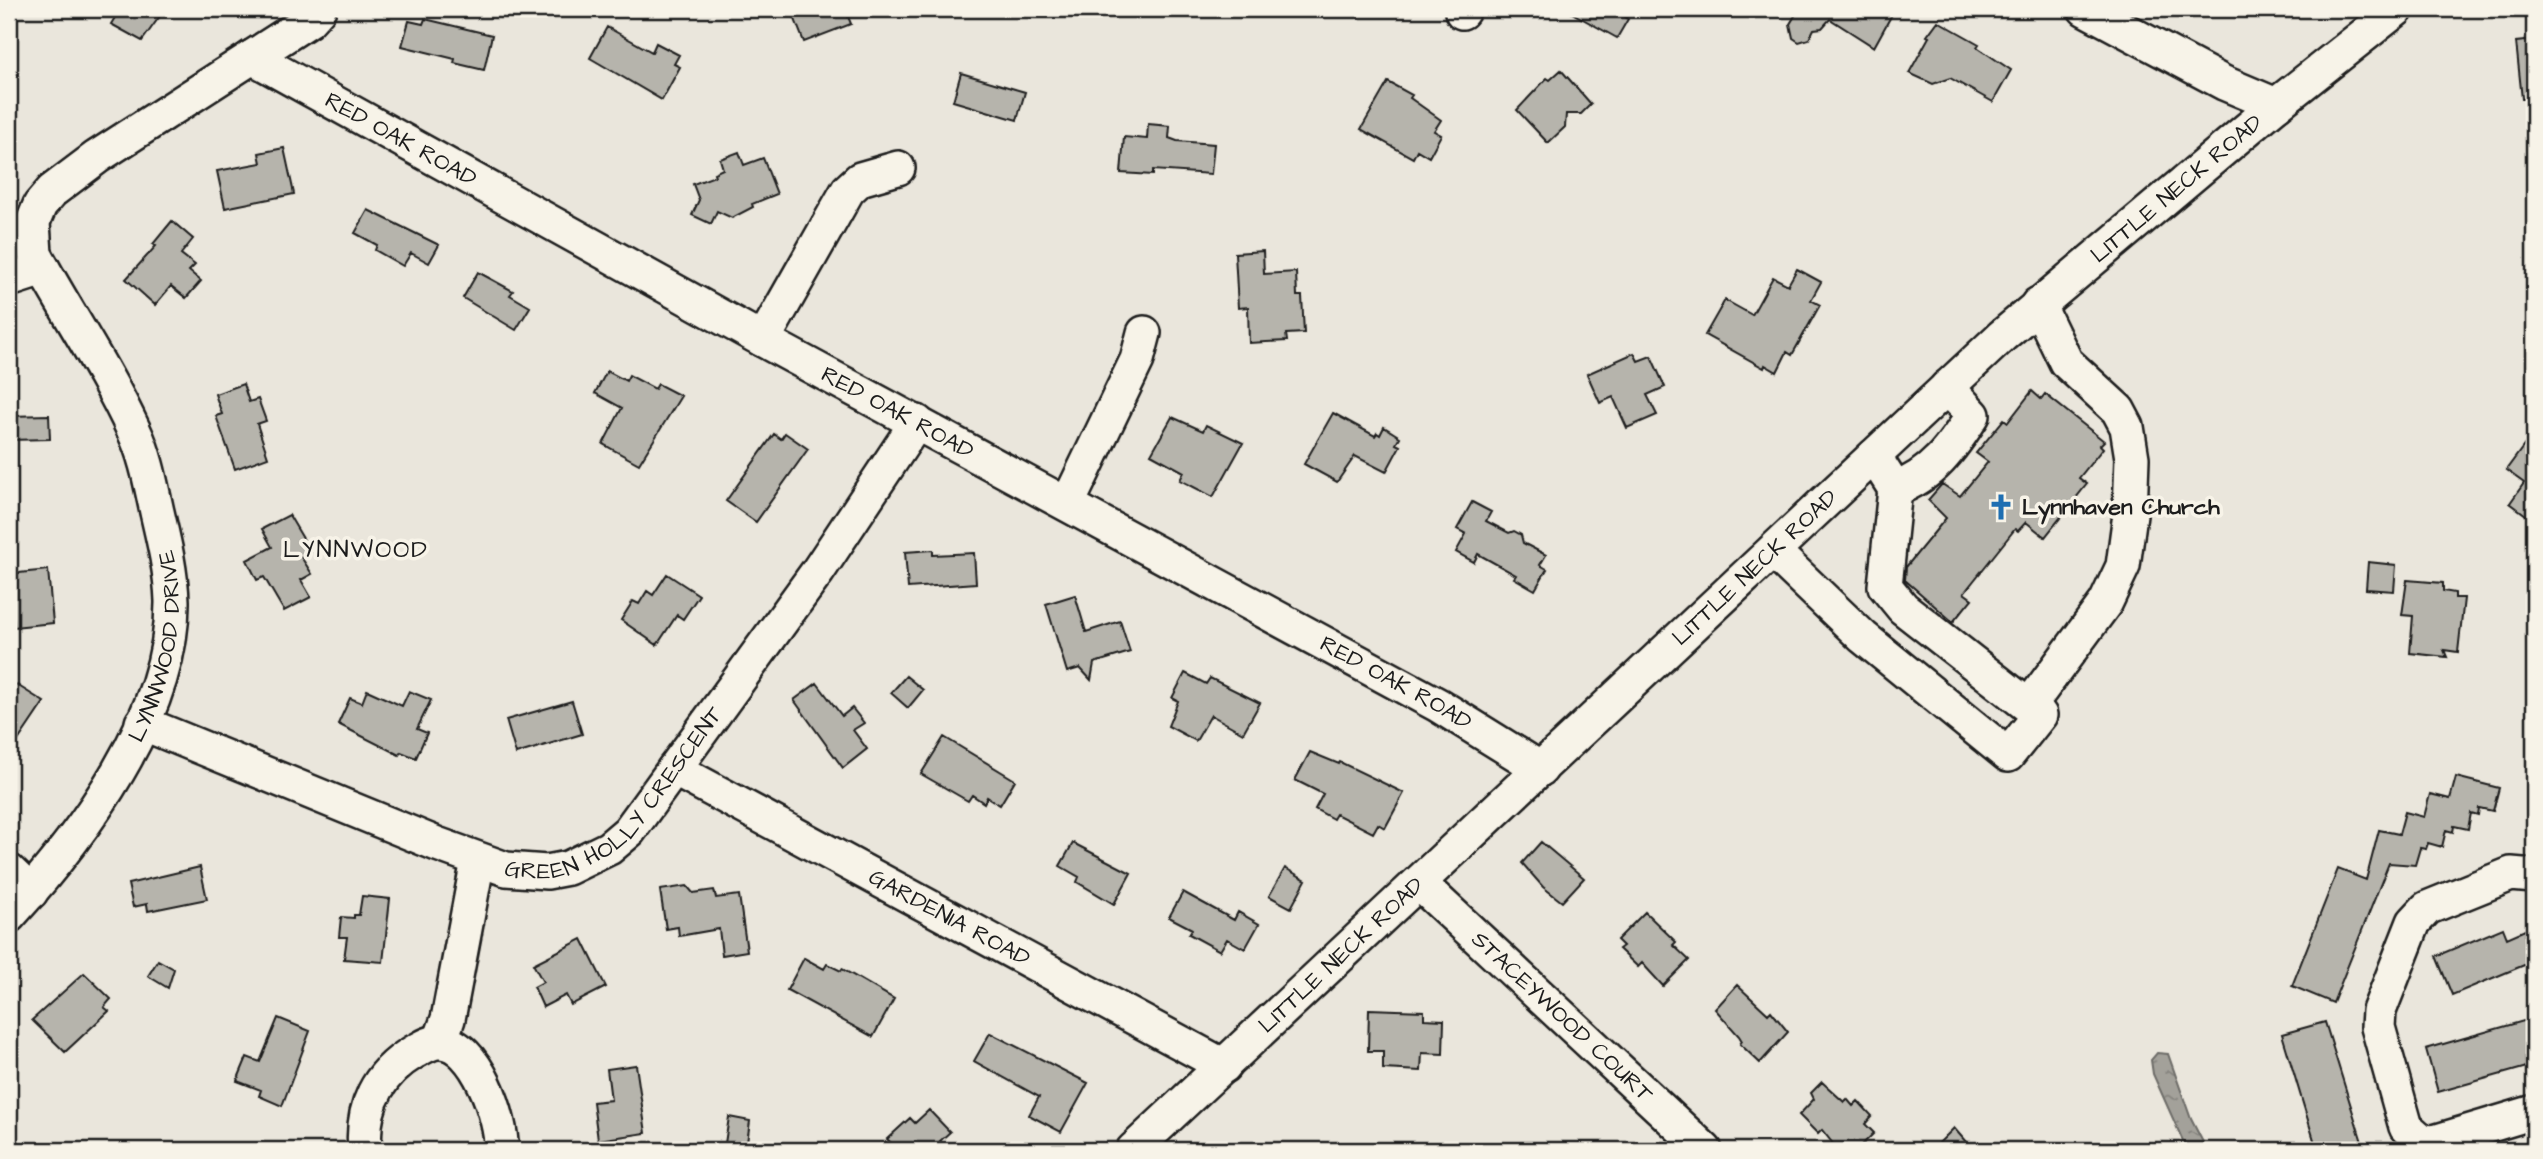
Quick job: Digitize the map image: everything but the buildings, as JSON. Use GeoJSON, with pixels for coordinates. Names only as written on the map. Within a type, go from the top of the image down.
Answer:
{"type":"FeatureCollection","features":[{"type":"Feature","properties":{"kind":"street","name":"LYNNWOOD DRIVE"},"geometry":{"type":"LineString","coordinates":[[9,916],[20,881],[85,822],[116,775],[158,683],[168,647],[172,603],[169,566],[148,470],[134,431],[35,254],[33,222],[40,205],[52,191],[97,157],[308,21],[319,9]]}},
{"type":"Feature","properties":{"kind":"street"},"geometry":{"type":"LineString","coordinates":[[2085,9],[2224,83],[2276,105]]}},
{"type":"Feature","properties":{"kind":"street","name":"LITTLE NECK ROAD"},"geometry":{"type":"LineString","coordinates":[[1133,1150],[2038,304],[2276,105],[2397,9]]}},
{"type":"Feature","properties":{"kind":"street","name":"RED OAK ROAD"},"geometry":{"type":"LineString","coordinates":[[252,58],[763,340],[1438,705],[1541,769]]}},
{"type":"Feature","properties":{"kind":"street"},"geometry":{"type":"LineString","coordinates":[[763,340],[848,190],[873,174],[898,168]]}},
{"type":"Feature","properties":{"kind":"street"},"geometry":{"type":"LineString","coordinates":[[9,280],[43,269]]}},
{"type":"Feature","properties":{"kind":"street"},"geometry":{"type":"LineString","coordinates":[[2029,706],[2106,602],[2123,566],[2132,481],[2127,427],[2118,410],[2066,362],[2038,304]]}},
{"type":"Feature","properties":{"kind":"street"},"geometry":{"type":"LineString","coordinates":[[1068,503],[1137,360],[1144,333]]}},
{"type":"Feature","properties":{"kind":"street"},"geometry":{"type":"LineString","coordinates":[[1895,489],[1919,481],[1941,459],[1973,415],[1947,387]]}},
{"type":"Feature","properties":{"kind":"street","name":"GREEN HOLLY CRESCENT"},"geometry":{"type":"LineString","coordinates":[[142,723],[506,869],[537,872],[568,868],[592,859],[629,831],[818,571],[917,422]]}},
{"type":"Feature","properties":{"kind":"street"},"geometry":{"type":"LineString","coordinates":[[1773,551],[1863,637],[2008,755],[2040,715],[1903,608],[1885,586],[1895,489],[1874,456]]}},
{"type":"Feature","properties":{"kind":"street","name":"GARDENIA ROAD"},"geometry":{"type":"LineString","coordinates":[[674,769],[1224,1066]]}},
{"type":"Feature","properties":{"kind":"street"},"geometry":{"type":"LineString","coordinates":[[440,1041],[449,1019],[478,860]]}},
{"type":"Feature","properties":{"kind":"street"},"geometry":{"type":"LineString","coordinates":[[2534,876],[2511,874],[2427,908],[2414,922],[2379,1011],[2378,1027],[2406,1127],[2422,1141],[2434,1142],[2534,1112]]}},
{"type":"Feature","properties":{"kind":"street","name":"STACEYWOOD COURT"},"geometry":{"type":"LineString","coordinates":[[1419,883],[1705,1150]]}},
{"type":"Feature","properties":{"kind":"street"},"geometry":{"type":"LineString","coordinates":[[365,1150],[363,1131],[366,1110],[379,1082],[400,1060],[428,1044],[440,1041],[458,1048],[485,1086],[502,1135],[501,1150]]}},
{"type":"Feature","properties":{"kind":"water"},"geometry":{"type":"Polygon","coordinates":[[[2157,1053],[2168,1054],[2191,1119],[2207,1150],[2187,1150],[2153,1074],[2151,1060],[2157,1053]]]}},
{"type":"Feature","properties":{"kind":"place","name":"Lynnhaven Church"},"geometry":{"type":"Point","coordinates":[2001,507]}},
{"type":"Feature","properties":{"kind":"district","name":"LYNNWOOD"},"geometry":{"type":"Point","coordinates":[356,550]}}]}
